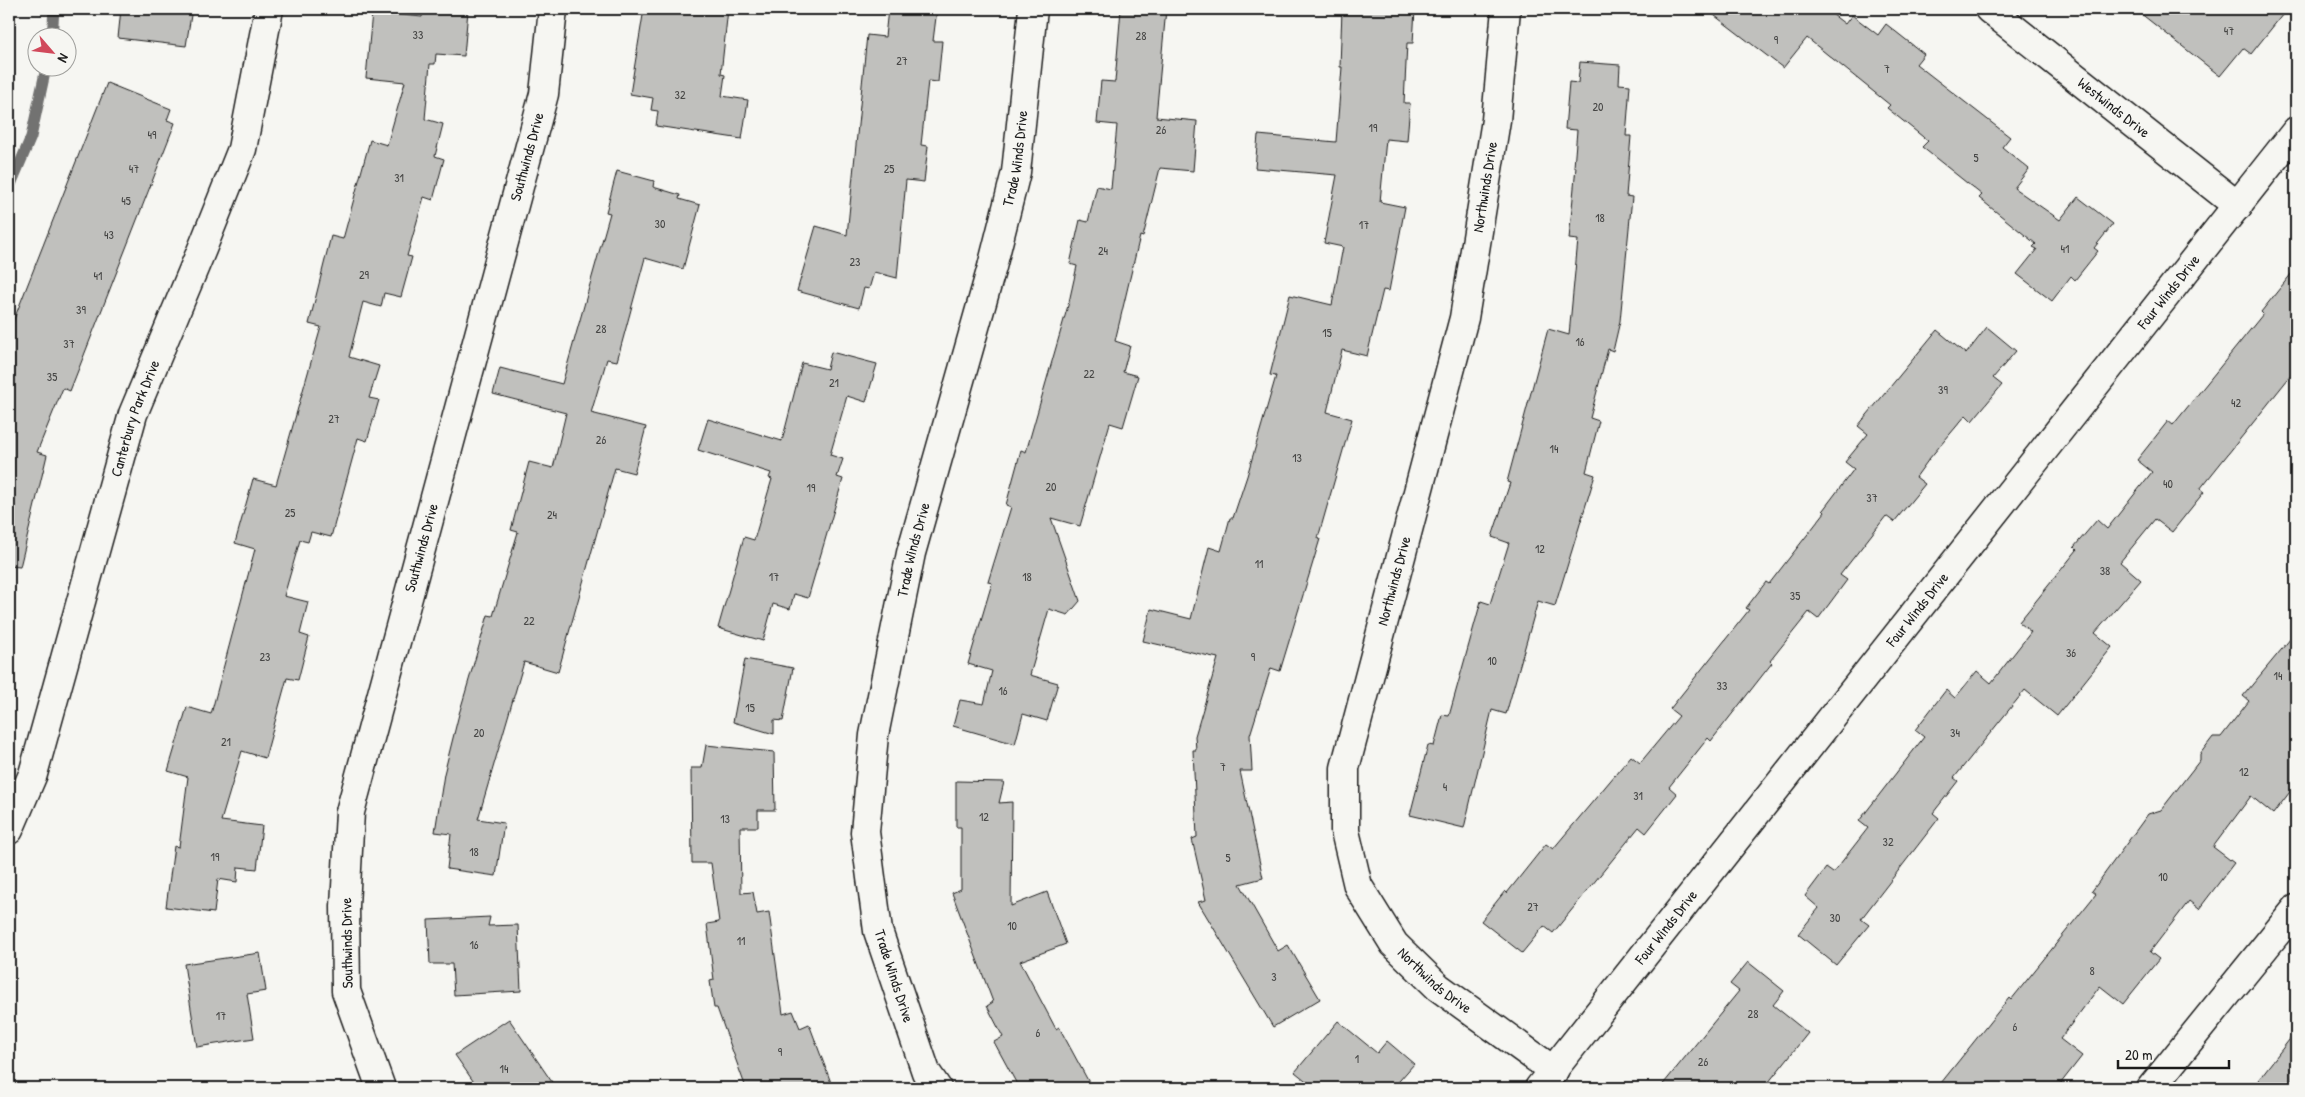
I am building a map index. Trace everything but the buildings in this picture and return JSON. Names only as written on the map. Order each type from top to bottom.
[{"type":"street","name":"Canterbury Park Drive","points":[[9,830],[33,774],[133,414],[242,149],[269,9]]},
{"type":"street","name":"Southwinds Drive","points":[[381,1088],[346,991],[345,906],[350,812],[544,94],[553,9]]},
{"type":"street","name":"Trade Winds Drive","points":[[937,1088],[926,1072],[878,930],[865,832],[874,735],[911,553],[992,267],[1016,172],[1033,9]]},
{"type":"street","name":"Northwinds Drive","points":[[1506,9],[1496,120],[1464,318],[1345,768],[1345,831],[1358,886],[1394,944],[1438,987],[1547,1079]]},
{"type":"street","name":"Westwinds Drive","points":[[1989,9],[2238,206]]},
{"type":"street","name":"Four Winds Drive","points":[[1547,1079],[2296,132]]},
{"type":"street","points":[[2151,1088],[2296,909]]},
{"type":"waterway","points":[[53,28],[54,9]]},
{"type":"waterway","points":[[9,189],[31,137],[44,78]]}]
